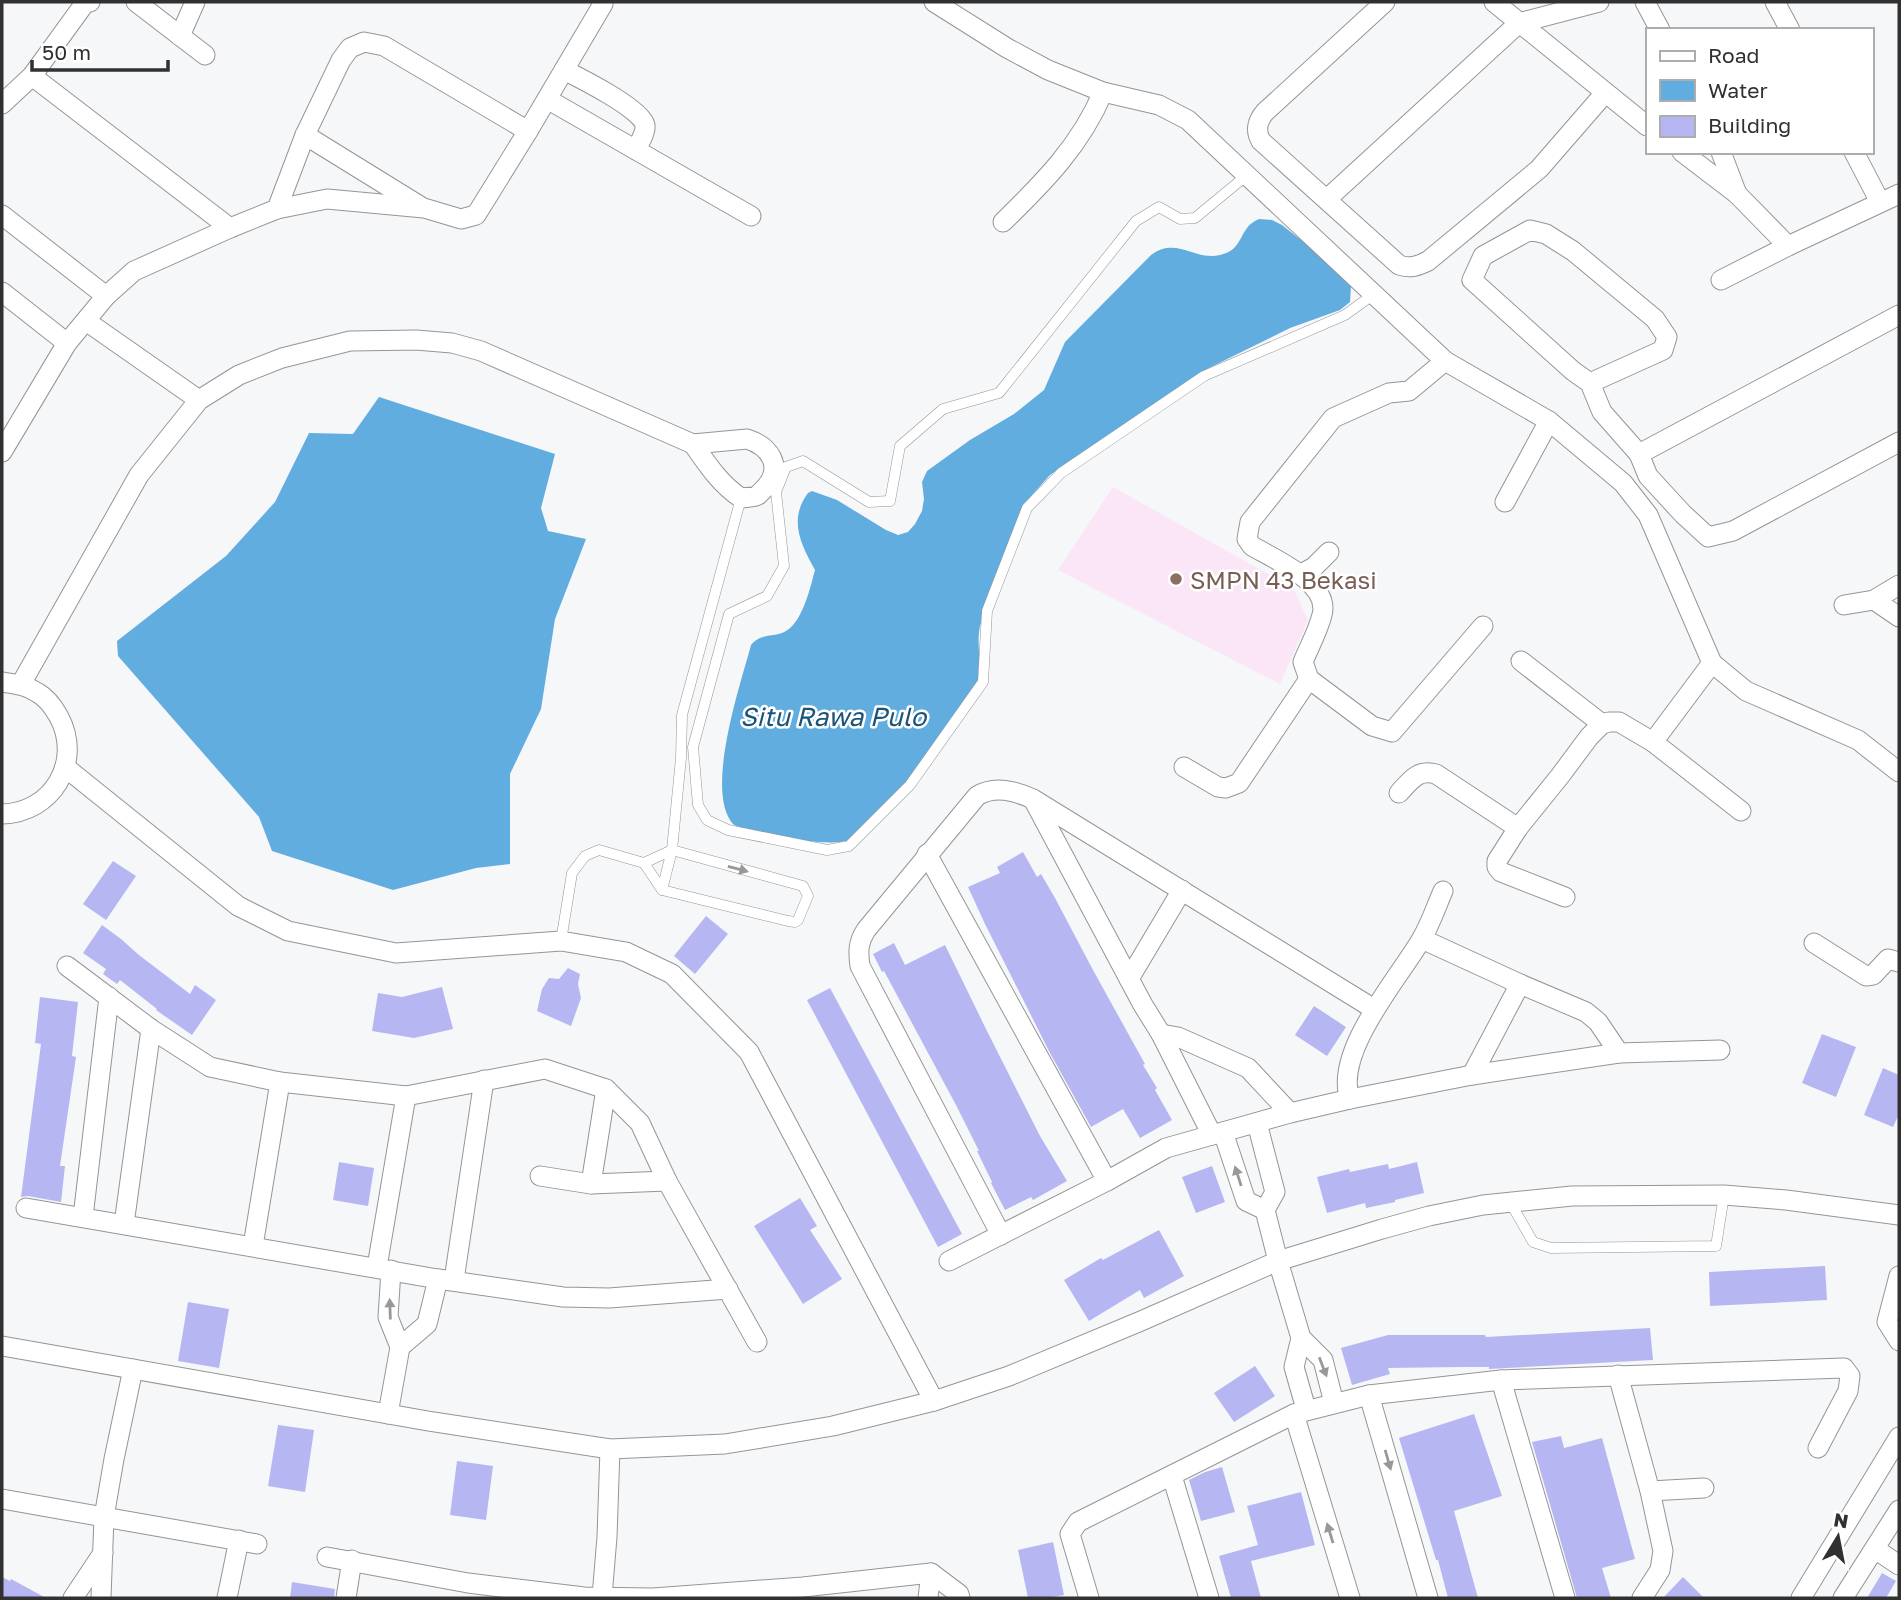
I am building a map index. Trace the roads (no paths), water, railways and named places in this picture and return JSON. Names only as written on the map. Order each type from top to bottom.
[{"type":"street","points":[[2,104],[32,76],[85,4],[90,2]]},
{"type":"street","points":[[136,2],[205,55]]},
{"type":"street","points":[[180,36],[195,2]]},
{"type":"street","points":[[934,2],[1028,60],[1103,92],[1160,105],[1188,120],[1445,361],[1549,421],[1623,483],[1648,515],[1712,663],[1746,691],[1858,740],[1899,772]]},
{"type":"street","points":[[1385,2],[1265,112],[1257,128],[1261,141],[1396,263],[1404,267],[1417,267],[1428,261],[1539,169],[1605,93]]},
{"type":"street","points":[[1494,2],[1646,125]]},
{"type":"street","points":[[1327,199],[1519,23],[1599,2]]},
{"type":"street","points":[[1645,2],[1659,28]]},
{"type":"street","points":[[1774,2],[1789,28]]},
{"type":"street","points":[[2,452],[67,343],[106,296],[134,271],[277,209],[327,199],[424,208],[461,219],[475,215],[603,4]]},
{"type":"street","points":[[277,209],[305,135],[341,60],[350,48],[364,41],[384,46],[528,131]]},
{"type":"street","points":[[564,69],[630,107],[640,116],[645,129],[636,150]]},
{"type":"street","points":[[32,76],[230,228]]},
{"type":"street","points":[[1003,222],[1037,189],[1072,148],[1094,115],[1103,92]]},
{"type":"street","points":[[547,99],[751,216]]},
{"type":"street","points":[[305,135],[424,208]]},
{"type":"street","points":[[1685,154],[1737,194],[1788,246]]},
{"type":"street","points":[[1722,154],[1737,194]]},
{"type":"street","points":[[1855,154],[1880,202]]},
{"type":"street","points":[[1721,280],[1899,194]]},
{"type":"street","points":[[2,215],[106,296]]},
{"type":"street","points":[[1590,383],[1663,350],[1667,337],[1655,319],[1573,251],[1546,234],[1530,230],[1483,256],[1472,279],[1552,353],[1590,383],[1602,412],[1640,454],[1648,476],[1708,537],[1733,531],[1899,442]]},
{"type":"street","points":[[2,292],[67,343]]},
{"type":"street","points":[[1640,454],[1899,315]]},
{"type":"street","points":[[86,321],[199,400]]},
{"type":"street","points":[[2,814],[30,809],[45,798],[57,784],[65,767],[68,747],[65,727],[55,708],[40,694],[12,683],[139,475],[199,400],[239,375],[282,358],[350,341],[416,340],[452,343],[481,351],[693,444],[728,489],[741,498],[759,495],[769,483],[775,469],[770,454],[760,443],[747,439],[693,444]]},
{"type":"street","points":[[1445,361],[1409,391],[1389,393],[1334,418],[1250,522],[1247,539],[1252,546],[1301,574],[1319,592],[1323,612],[1303,662],[1309,679],[1372,726],[1392,732],[1483,626]]},
{"type":"street","points":[[1505,502],[1549,421]]},
{"type":"street","points":[[1301,574],[1314,567],[1329,552]]},
{"type":"street","points":[[1844,605],[1874,600],[1899,585]]},
{"type":"street","points":[[1874,600],[1899,617]]},
{"type":"street","points":[[1521,661],[1602,724]]},
{"type":"street","points":[[1653,742],[1712,663]]},
{"type":"street","points":[[1184,767],[1218,786],[1226,788],[1239,783],[1309,679]]},
{"type":"street","points":[[1565,897],[1500,872],[1497,861],[1518,828],[1602,724],[1619,722],[1653,742],[1741,811]]},
{"type":"street","points":[[65,767],[238,906],[288,931],[396,953],[561,941],[626,952],[672,974],[748,1052],[934,1401]]},
{"type":"street","points":[[1399,793],[1415,775],[1428,772],[1436,774],[1518,828]]},
{"type":"street","points":[[1001,1235],[860,966],[858,947],[862,935],[977,796],[994,789],[1017,792],[1033,799],[1374,1009]]},
{"type":"street","points":[[1033,799],[1129,979],[1218,1134],[1246,1201],[1265,1210]]},
{"type":"street","points":[[927,854],[1107,1181]]},
{"type":"street","points":[[1129,979],[1182,890]]},
{"type":"street","points":[[1350,1099],[1346,1080],[1348,1063],[1374,1009],[1422,939],[1443,891]]},
{"type":"street","points":[[1422,939],[1593,1016],[1619,1054]]},
{"type":"street","points":[[1814,943],[1866,976],[1873,975],[1886,960],[1899,962]]},
{"type":"street","points":[[67,966],[151,1028],[210,1067],[280,1082],[406,1096],[545,1069],[606,1089],[640,1123],[667,1181],[757,1342]]},
{"type":"street","points":[[1472,1075],[1520,984]]},
{"type":"street","points":[[83,1217],[109,997]]},
{"type":"street","points":[[124,1224],[151,1028]]},
{"type":"street","points":[[1161,1034],[1178,1037],[1248,1068],[1290,1114]]},
{"type":"street","points":[[949,1261],[1166,1148],[1257,1123],[1350,1099],[1472,1075],[1619,1054],[1720,1050]]},
{"type":"street","points":[[400,1347],[427,1324],[446,1279],[484,1080]]},
{"type":"street","points":[[253,1246],[280,1082]]},
{"type":"street","points":[[591,1184],[606,1089]]},
{"type":"street","points":[[388,1414],[400,1347],[388,1317],[384,1268],[406,1096]]},
{"type":"street","points":[[1257,1123],[1275,1192],[1265,1210],[1278,1261],[1301,1338],[1323,1360],[1334,1403]]},
{"type":"street","points":[[540,1176],[591,1184],[667,1181]]},
{"type":"street","points":[[2,1346],[388,1414],[610,1449],[724,1444],[833,1426],[934,1401],[1034,1366],[1278,1261],[1429,1216],[1483,1205],[1572,1196],[1724,1195],[1899,1214]]},
{"type":"street","points":[[26,1208],[562,1297],[585,1299],[728,1289]]},
{"type":"street","points":[[1899,1276],[1887,1322],[1899,1341]]},
{"type":"street","points":[[1301,1338],[1294,1367],[1300,1411],[1350,1598]]},
{"type":"street","points":[[1089,1598],[1070,1534],[1078,1521],[1300,1411],[1369,1395],[1501,1380],[1844,1368],[1850,1376],[1849,1391],[1818,1448]]},
{"type":"street","points":[[101,1598],[104,1517],[133,1369]]},
{"type":"street","points":[[1618,1375],[1650,1491],[1663,1551],[1660,1570],[1642,1598]]},
{"type":"street","points":[[1501,1380],[1565,1598]]},
{"type":"street","points":[[1369,1395],[1428,1598]]},
{"type":"street","points":[[1801,1598],[1899,1437]]},
{"type":"street","points":[[590,1597],[607,1537],[610,1449]]},
{"type":"street","points":[[1172,1476],[1209,1598]]},
{"type":"street","points":[[1650,1491],[1704,1488]]},
{"type":"street","points":[[2,1499],[248,1542],[227,1598]]},
{"type":"street","points":[[1843,1598],[1899,1510]]},
{"type":"street","points":[[1875,1549],[1899,1565]]},
{"type":"street","points":[[73,1598],[103,1552]]},
{"type":"street","points":[[327,1557],[352,1560],[467,1591],[653,1598],[802,1593],[932,1573],[959,1594],[960,1598]]},
{"type":"street","points":[[346,1598],[352,1560]]},
{"type":"street","points":[[928,1598],[932,1573]]},
{"type":"lane","points":[[1247,175],[1195,218],[1180,219],[1159,207],[1136,221],[999,393],[943,409],[900,446],[890,500],[869,502],[803,461],[786,467],[776,492],[784,566],[767,596],[729,614],[693,747],[698,805],[707,820],[728,830],[827,850],[849,846],[910,785],[983,682],[987,611],[1027,508],[1037,497],[1061,473],[1204,376],[1345,315],[1374,294]]},
{"type":"lane","points":[[662,890],[673,850],[682,715],[741,498]]},
{"type":"lane","points":[[561,941],[572,873],[585,856],[599,849],[644,863],[662,890],[795,922],[808,896],[803,886],[673,850],[644,863]]},
{"type":"lane","points":[[1510,1202],[1533,1242],[1551,1248],[1716,1246],[1724,1195]]},
{"type":"water","name":"Situ Rawa Pulo","points":[[1259,219],[1272,220],[1282,225],[1340,271],[1351,286],[1350,302],[1340,310],[1290,328],[1209,368],[1050,475],[1026,505],[980,626],[979,681],[906,783],[850,840],[826,842],[792,839],[734,825],[725,810],[722,789],[723,764],[733,710],[751,645],[762,637],[789,629],[800,615],[808,596],[815,570],[801,541],[798,522],[802,503],[808,493],[812,491],[837,500],[898,535],[908,532],[922,511],[922,482],[927,471],[970,440],[1014,414],[1044,390],[1065,342],[1151,255],[1160,250],[1177,248],[1201,255],[1220,255],[1234,248],[1248,227]]},
{"type":"water","points":[[379,397],[555,454],[541,508],[548,531],[586,539],[555,619],[541,709],[510,774],[510,864],[476,868],[393,890],[272,851],[259,817],[118,656],[117,641],[226,556],[275,502],[309,433],[353,434]]},
{"type":"place","name":"SMPN 43 Bekasi","points":[[1176,579]]}]
